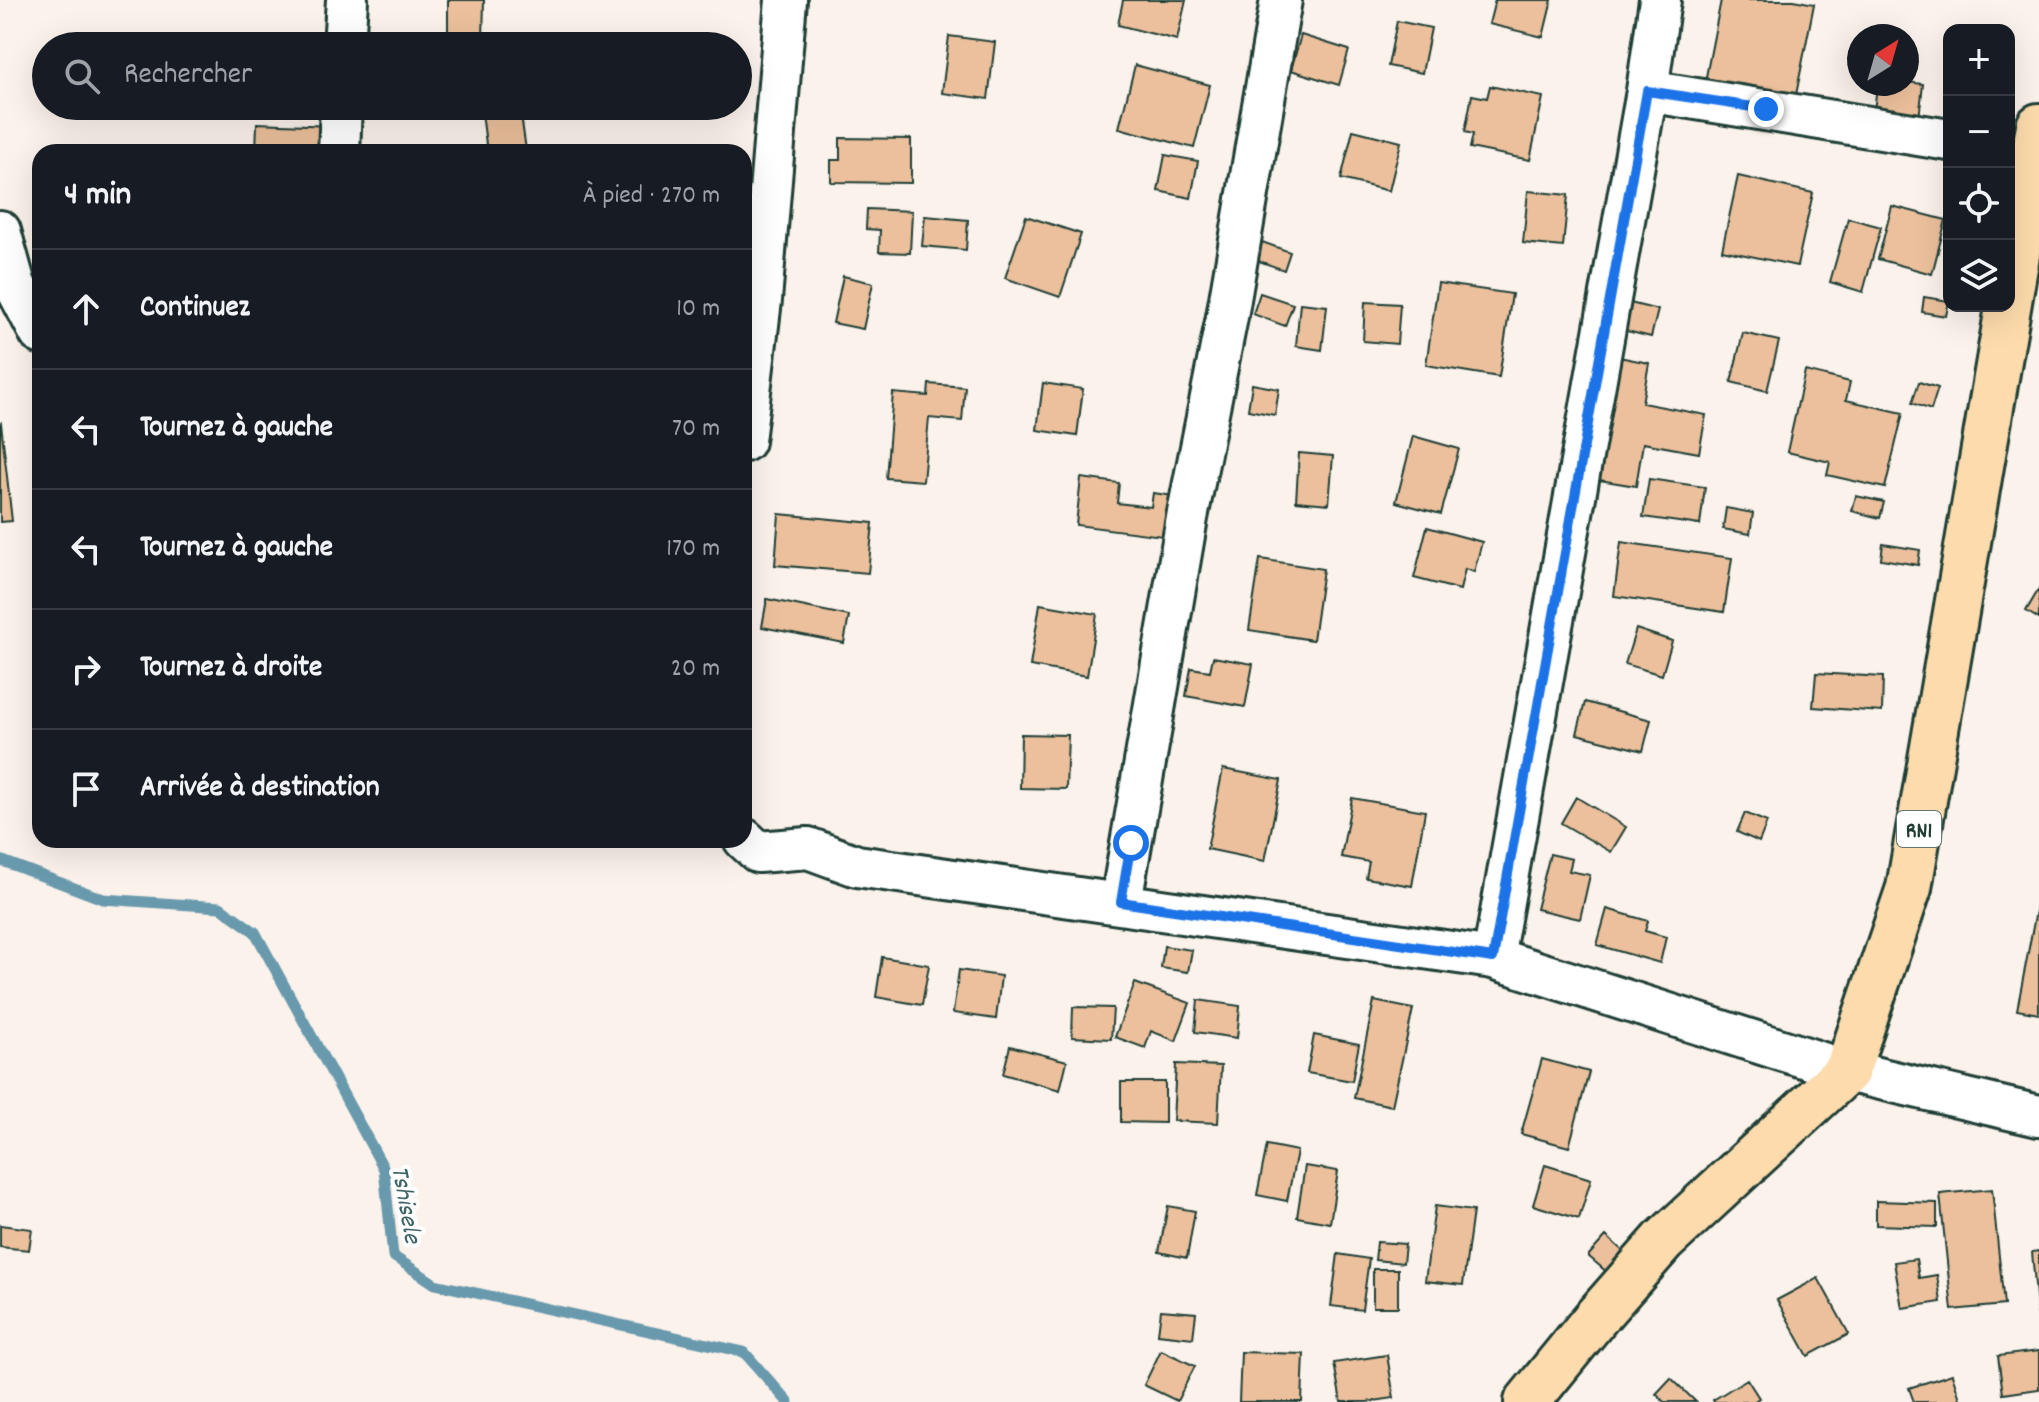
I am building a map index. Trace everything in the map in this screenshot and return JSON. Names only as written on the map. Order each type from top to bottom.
[{"type":"highway","name":"RN1","points":[[1527,1402],[1663,1241],[1847,1071],[1909,888],[2031,147]]},
{"type":"street","points":[[345,32],[347,0]]},
{"type":"street","points":[[752,375],[786,0]]},
{"type":"street","points":[[1121,902],[1281,0]]},
{"type":"street","points":[[1493,958],[1647,91],[1660,0]]},
{"type":"street","points":[[1647,91],[1943,139]]},
{"type":"street","points":[[339,144],[340,120]]},
{"type":"street","points":[[0,231],[15,285],[32,318]]},
{"type":"street","points":[[752,846],[758,852],[808,848],[857,866],[1493,958],[1847,1071],[2039,1116]]},
{"type":"building","points":[[448,0],[484,0],[483,32],[448,32]]},
{"type":"building","points":[[1123,0],[1186,0],[1177,40],[1118,25]]},
{"type":"building","points":[[1495,0],[1552,0],[1543,37],[1489,24]]},
{"type":"building","points":[[1721,0],[1794,0],[1814,4],[1794,105],[1704,87]]},
{"type":"building","points":[[1397,21],[1431,28],[1422,73],[1388,66]]},
{"type":"building","points":[[1301,35],[1349,50],[1339,85],[1291,70]]},
{"type":"building","points":[[949,36],[995,42],[988,99],[942,93]]},
{"type":"building","points":[[1135,65],[1210,85],[1194,148],[1119,128]]},
{"type":"building","points":[[1919,84],[1923,84],[1918,127],[1873,122],[1876,96],[1919,96]]},
{"type":"building","points":[[1490,86],[1543,97],[1530,160],[1470,148],[1473,134],[1465,132],[1472,95],[1487,98]]},
{"type":"building","points":[[483,120],[522,120],[525,144],[486,144]]},
{"type":"building","points":[[257,123],[331,126],[330,144],[256,144]]},
{"type":"building","points":[[1353,130],[1401,142],[1389,191],[1341,179]]},
{"type":"building","points":[[840,138],[911,139],[911,183],[831,182],[831,160],[840,160]]},
{"type":"building","points":[[1165,155],[1198,161],[1191,198],[1158,191]]},
{"type":"building","points":[[1738,176],[1813,193],[1797,266],[1722,250]]},
{"type":"building","points":[[1528,191],[1568,195],[1563,247],[1523,243]]},
{"type":"building","points":[[1892,206],[1943,219],[1943,232],[1932,274],[1878,259]]},
{"type":"building","points":[[867,209],[912,211],[910,253],[879,252],[880,230],[866,229]]},
{"type":"building","points":[[925,216],[968,220],[966,250],[922,246]]},
{"type":"building","points":[[1026,216],[1081,234],[1060,297],[1005,278]]},
{"type":"building","points":[[1848,218],[1881,227],[1863,292],[1830,282]]},
{"type":"building","points":[[1262,242],[1290,252],[1284,270],[1256,260]]},
{"type":"building","points":[[843,276],[873,283],[863,329],[833,323]]},
{"type":"building","points":[[1438,283],[1512,294],[1499,377],[1426,365]]},
{"type":"building","points":[[1260,293],[1293,304],[1285,326],[1253,314]]},
{"type":"building","points":[[1924,297],[1943,300],[1943,312],[1947,312],[1946,316],[1922,312]]},
{"type":"building","points":[[1622,301],[1658,310],[1651,337],[1615,328]]},
{"type":"building","points":[[1365,302],[1400,304],[1397,344],[1363,341]]},
{"type":"building","points":[[1300,303],[1327,306],[1322,350],[1296,346]]},
{"type":"building","points":[[1743,333],[1779,341],[1767,391],[1731,382]]},
{"type":"building","points":[[1614,356],[1649,363],[1642,403],[1706,415],[1699,453],[1643,443],[1636,486],[1593,479]]},
{"type":"building","points":[[1805,371],[1850,382],[1846,400],[1903,413],[1885,488],[1827,475],[1830,462],[1787,452]]},
{"type":"building","points":[[1919,382],[1938,388],[1931,410],[1912,403]]},
{"type":"building","points":[[1043,383],[1083,389],[1077,436],[1037,430]]},
{"type":"building","points":[[929,384],[965,387],[962,421],[929,418],[923,481],[886,478],[893,393],[928,396]]},
{"type":"building","points":[[1252,384],[1279,389],[1275,415],[1248,410]]},
{"type":"building","points":[[0,424],[12,521],[0,522]]},
{"type":"building","points":[[1413,436],[1459,449],[1441,514],[1396,502]]},
{"type":"building","points":[[1299,453],[1333,456],[1329,504],[1296,501]]},
{"type":"building","points":[[1081,478],[1119,483],[1117,503],[1151,507],[1153,493],[1174,496],[1170,537],[1076,525]]},
{"type":"building","points":[[1649,479],[1705,487],[1700,525],[1643,517]]},
{"type":"building","points":[[1856,496],[1884,502],[1880,518],[1852,511]]},
{"type":"building","points":[[1726,508],[1753,513],[1750,534],[1723,529]]},
{"type":"building","points":[[779,514],[873,523],[868,573],[775,565]]},
{"type":"building","points":[[1427,527],[1482,542],[1474,572],[1465,569],[1460,590],[1414,578]]},
{"type":"building","points":[[1621,542],[1732,558],[1724,612],[1614,596]]},
{"type":"building","points":[[1883,544],[1920,550],[1918,565],[1881,559]]},
{"type":"building","points":[[1260,559],[1323,569],[1313,640],[1249,630]]},
{"type":"building","points":[[2039,589],[2039,619],[2026,611]]},
{"type":"building","points":[[767,599],[849,616],[844,643],[762,627]]},
{"type":"building","points":[[1040,604],[1097,614],[1087,676],[1030,666]]},
{"type":"building","points":[[1636,629],[1672,641],[1662,675],[1625,664]]},
{"type":"building","points":[[1213,657],[1253,664],[1245,707],[1186,696],[1191,668],[1210,671]]},
{"type":"building","points":[[1816,673],[1883,677],[1882,712],[1813,707]]},
{"type":"building","points":[[1585,702],[1651,720],[1643,751],[1577,734]]},
{"type":"building","points":[[1021,734],[1068,735],[1066,789],[1020,788]]},
{"type":"building","points":[[1223,769],[1281,780],[1265,861],[1207,849]]},
{"type":"building","points":[[1576,797],[1626,827],[1611,852],[1561,823]]},
{"type":"building","points":[[1352,798],[1425,811],[1412,886],[1366,878],[1369,862],[1341,857]]},
{"type":"building","points":[[1745,813],[1767,822],[1759,842],[1737,832]]},
{"type":"building","points":[[1550,854],[1572,859],[1569,871],[1590,875],[1580,919],[1536,909]]},
{"type":"building","points":[[1607,909],[1648,921],[1645,931],[1666,937],[1660,963],[1597,945]]},
{"type":"building","points":[[2036,911],[2039,912],[2039,1014],[2017,1010]]},
{"type":"building","points":[[1164,946],[1192,950],[1188,972],[1161,968]]},
{"type":"building","points":[[882,957],[929,965],[922,1005],[876,997]]},
{"type":"building","points":[[959,970],[1001,976],[996,1019],[953,1013]]},
{"type":"building","points":[[1135,983],[1190,1003],[1176,1041],[1151,1031],[1145,1048],[1115,1037]]},
{"type":"building","points":[[1198,1000],[1240,1006],[1237,1038],[1195,1032]]},
{"type":"building","points":[[1374,1001],[1413,1009],[1392,1106],[1354,1098]]},
{"type":"building","points":[[1073,1007],[1113,1008],[1111,1039],[1072,1037]]},
{"type":"building","points":[[1314,1035],[1359,1044],[1352,1081],[1307,1073]]},
{"type":"building","points":[[1010,1046],[1067,1061],[1060,1090],[1003,1074]]},
{"type":"building","points":[[1542,1059],[1589,1072],[1569,1147],[1521,1134]]},
{"type":"building","points":[[1176,1064],[1221,1066],[1218,1123],[1173,1121]]},
{"type":"building","points":[[1121,1082],[1165,1082],[1165,1123],[1121,1122]]},
{"type":"building","points":[[1267,1145],[1297,1151],[1287,1201],[1257,1195]]},
{"type":"building","points":[[1545,1165],[1591,1179],[1579,1219],[1533,1205]]},
{"type":"building","points":[[1305,1166],[1338,1171],[1330,1223],[1297,1217]]},
{"type":"building","points":[[1992,1189],[2004,1305],[1952,1310],[1940,1194]]},
{"type":"building","points":[[1876,1201],[1937,1203],[1937,1227],[1876,1225]]},
{"type":"building","points":[[1168,1206],[1195,1211],[1187,1258],[1159,1252]]},
{"type":"building","points":[[1435,1206],[1473,1211],[1463,1285],[1425,1281]]},
{"type":"building","points":[[0,1225],[32,1229],[29,1250],[0,1247]]},
{"type":"building","points":[[1606,1236],[1625,1253],[1608,1273],[1588,1256]]},
{"type":"building","points":[[1377,1242],[1405,1244],[1403,1263],[1375,1260]]},
{"type":"building","points":[[2039,1251],[2039,1317],[2038,1317],[2032,1252]]},
{"type":"building","points":[[1338,1254],[1369,1259],[1362,1310],[1331,1306]]},
{"type":"building","points":[[1916,1259],[1919,1278],[1937,1275],[1941,1302],[1902,1308],[1894,1262]]},
{"type":"building","points":[[1373,1269],[1398,1269],[1398,1307],[1373,1307]]},
{"type":"building","points":[[1818,1278],[1849,1334],[1808,1356],[1777,1300]]},
{"type":"building","points":[[1161,1310],[1196,1313],[1193,1338],[1158,1334]]},
{"type":"building","points":[[1161,1350],[1195,1366],[1177,1401],[1144,1385]]},
{"type":"building","points":[[2039,1351],[2039,1389],[2003,1394],[1998,1356]]},
{"type":"building","points":[[1241,1352],[1304,1354],[1302,1402],[1239,1402]]},
{"type":"building","points":[[1387,1355],[1394,1398],[1341,1402],[1334,1363]]},
{"type":"building","points":[[1952,1374],[1961,1402],[1914,1402],[1909,1388]]},
{"type":"building","points":[[1671,1378],[1696,1402],[1664,1402],[1656,1394]]},
{"type":"building","points":[[1747,1379],[1759,1398],[1753,1402],[1714,1402],[1713,1400]]},
{"type":"waterway","name":"Tshisele","points":[[0,860],[103,899],[220,907],[255,932],[384,1169],[393,1256],[435,1284],[744,1352],[788,1402]]},
{"type":"route","points":[[1131,843],[1121,902],[1493,958],[1647,91],[1766,109]]}]
